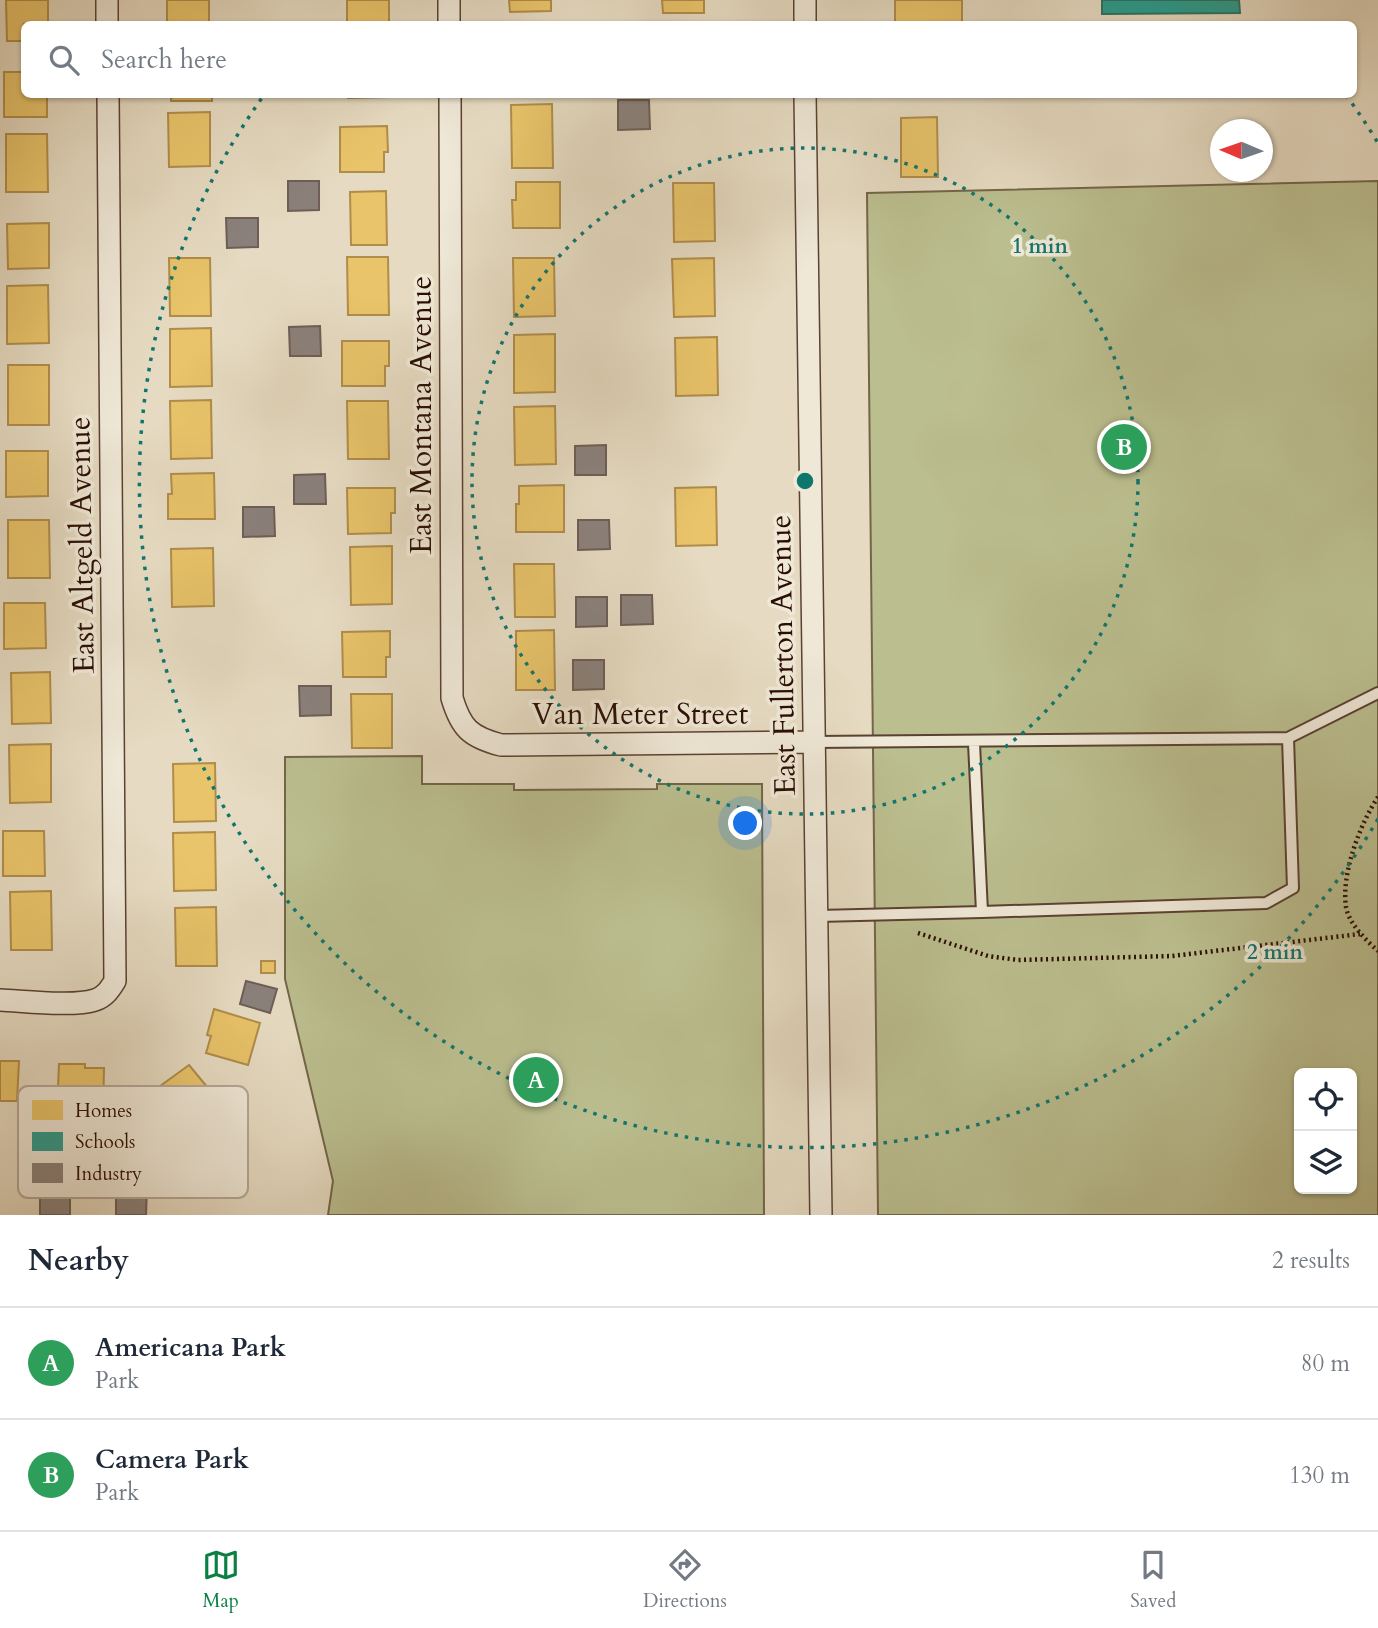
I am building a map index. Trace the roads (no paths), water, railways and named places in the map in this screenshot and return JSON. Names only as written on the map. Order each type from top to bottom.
[{"type":"street","points":[[107,0],[107,21]]},
{"type":"street","points":[[449,0],[449,21]]},
{"type":"street","points":[[805,0],[805,21]]},
{"type":"street","name":"East Altgeld Avenue","points":[[0,1000],[97,1000],[115,981],[108,98]]},
{"type":"street","name":"East Montana Avenue","points":[[450,98],[452,698],[458,717],[468,732]]},
{"type":"street","name":"East Fullerton Avenue","points":[[805,98],[821,1215]]},
{"type":"street","name":"Van Meter Street","points":[[468,732],[483,741],[501,745],[814,743]]},
{"type":"lane","points":[[814,743],[1288,738],[1378,693]]},
{"type":"lane","points":[[818,916],[1266,903],[1293,888],[1288,738]]},
{"type":"lane","points":[[974,743],[982,912]]},
{"type":"place","name":"Camera Park","points":[[1124,447]]},
{"type":"place","name":"Americana Park","points":[[536,1080]]}]
